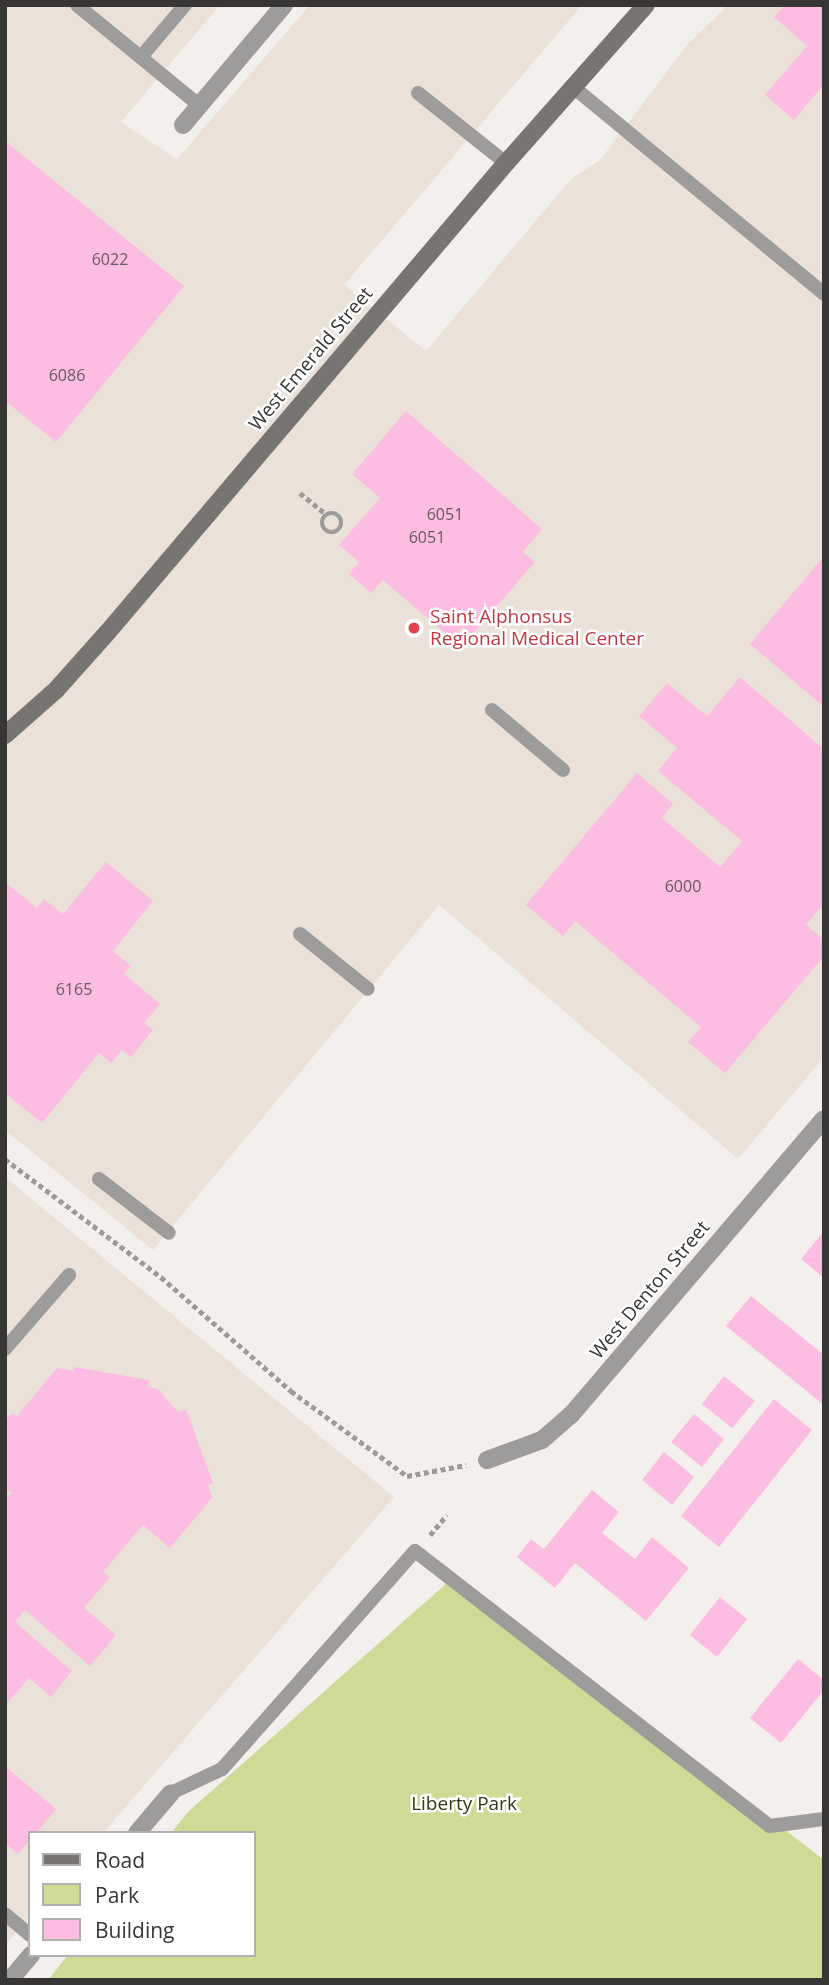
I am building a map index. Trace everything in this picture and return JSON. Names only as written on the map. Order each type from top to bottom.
[{"type":"main road","name":"West Emerald Street","points":[[5,735],[56,690],[98,643],[572,86],[646,5]]},
{"type":"street","points":[[183,125],[284,5]]},
{"type":"street","name":"West Denton Street","points":[[487,1460],[542,1440],[571,1415],[824,1119]]},
{"type":"street","points":[[138,1831],[171,1793]]},
{"type":"street","points":[[10,1980],[29,1957]]},
{"type":"lane","points":[[77,5],[200,106]]},
{"type":"lane","points":[[141,57],[185,5]]},
{"type":"lane","points":[[572,86],[824,294]]},
{"type":"lane","points":[[418,93],[506,163]]},
{"type":"lane","points":[[492,710],[563,770]]},
{"type":"lane","points":[[300,934],[368,989]]},
{"type":"lane","points":[[99,1180],[169,1233]]},
{"type":"lane","points":[[5,1349],[69,1275]]},
{"type":"lane","points":[[171,1793],[222,1769],[415,1551],[770,1826],[824,1819]]},
{"type":"lane","points":[[5,1914],[28,1933]]},
{"type":"path","points":[[300,493],[326,514],[340,516],[338,532],[323,529],[326,514]]},
{"type":"path","points":[[5,1159],[161,1278],[291,1391],[407,1476],[487,1460]]},
{"type":"shaded area","name":"Saint Alphonsus Regional Medical Center","points":[[5,5],[220,5],[121,122],[177,159],[310,5],[582,5],[344,285],[426,351],[571,179],[600,160],[686,46],[728,5],[824,5],[824,1057],[738,1159],[439,905],[153,1250],[5,1130]]},
{"type":"shaded area","points":[[5,1177],[394,1497],[105,1831],[28,1831],[28,1919],[5,1945]]},
{"type":"green space","name":"Liberty Park","points":[[456,1575],[824,1860],[824,1980],[48,1980],[66,1957],[256,1957],[256,1831],[173,1831],[189,1811]]},
{"type":"building","points":[[785,5],[824,5],[824,84],[794,120],[765,95],[807,46],[774,17]]},
{"type":"building","points":[[5,141],[184,286],[56,442],[5,401]]},
{"type":"building","points":[[406,411],[542,529],[523,552],[535,562],[472,635],[463,627],[452,639],[383,580],[371,593],[349,574],[359,562],[339,545],[380,498],[352,474]]},
{"type":"building","points":[[824,556],[824,707],[750,644]]},
{"type":"building","points":[[740,677],[824,749],[824,911],[820,908],[806,925],[824,940],[824,956],[725,1073],[688,1042],[701,1027],[575,921],[563,936],[526,905],[637,773],[673,804],[662,818],[720,867],[742,841],[658,771],[677,748],[639,716],[667,683],[707,716]]},
{"type":"building","points":[[106,862],[153,901],[113,951],[131,966],[124,974],[160,1004],[144,1023],[153,1030],[131,1057],[122,1050],[111,1063],[99,1053],[42,1123],[5,1093],[5,882],[37,908],[44,899],[63,914]]},
{"type":"building","points":[[824,1231],[824,1278],[801,1259]]},
{"type":"building","points":[[751,1296],[824,1355],[824,1405],[726,1326]]},
{"type":"building","points":[[74,1367],[149,1380],[148,1387],[158,1389],[178,1412],[186,1409],[213,1483],[208,1485],[212,1498],[170,1548],[143,1525],[103,1572],[110,1577],[84,1608],[116,1635],[90,1666],[25,1610],[15,1622],[72,1671],[51,1697],[29,1678],[5,1706],[5,1500],[11,1493],[5,1488],[5,1421],[12,1413],[17,1416],[57,1368],[73,1371]]},
{"type":"building","points":[[724,1376],[755,1401],[732,1428],[702,1404]]},
{"type":"building","points":[[774,1399],[812,1430],[719,1547],[681,1516]]},
{"type":"building","points":[[694,1414],[724,1439],[702,1467],[671,1442]]},
{"type":"building","points":[[664,1452],[694,1477],[672,1505],[642,1480]]},
{"type":"building","points":[[592,1490],[619,1512],[602,1533],[635,1559],[652,1537],[689,1568],[646,1621],[575,1563],[555,1588],[517,1557],[531,1539],[544,1549]]},
{"type":"building","points":[[720,1597],[747,1619],[717,1657],[690,1635]]},
{"type":"building","points":[[798,1659],[824,1680],[824,1690],[781,1743],[750,1718]]},
{"type":"building","points":[[5,1766],[56,1809],[38,1831],[28,1831],[28,1842],[18,1854],[5,1843]]},
{"type":"place","name":"Saint Alphonsus Regional Medical Center","points":[[414,628]]}]
